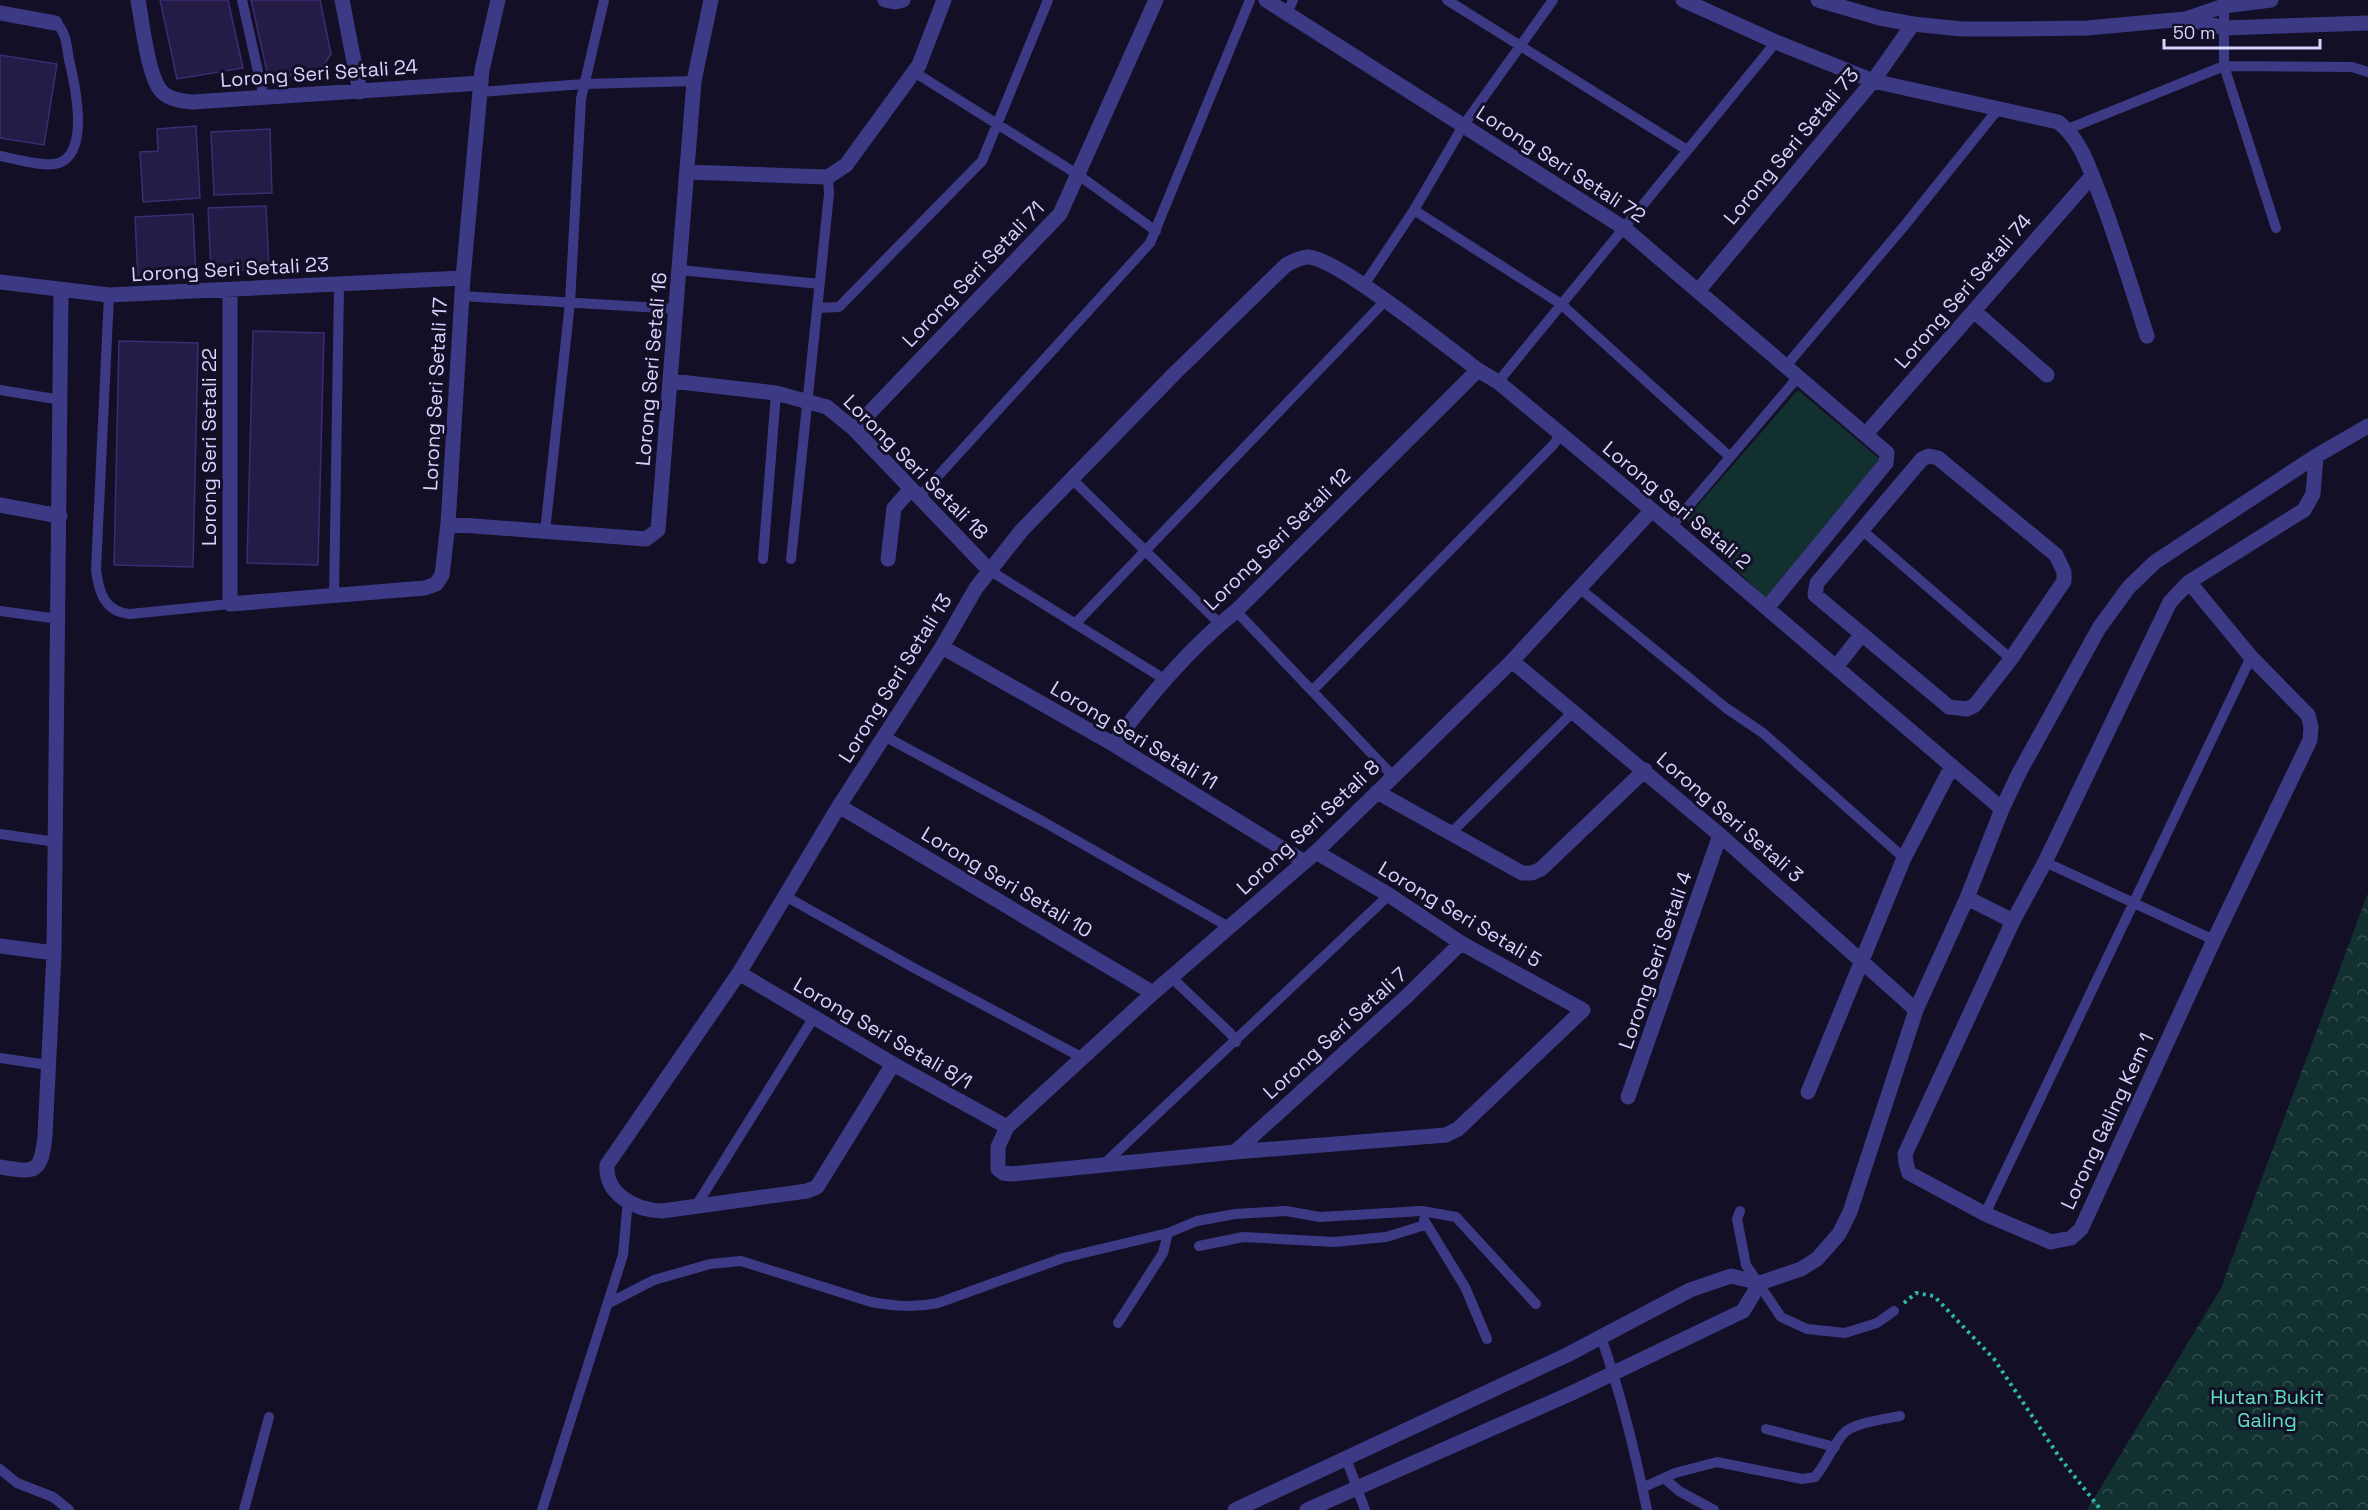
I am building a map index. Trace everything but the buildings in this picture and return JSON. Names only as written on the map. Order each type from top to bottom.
[{"type":"street","name":"Lorong Seri Setali 24","points":[[138,0],[153,78],[162,92],[176,100],[193,102],[481,87]]},
{"type":"street","points":[[342,0],[360,92]]},
{"type":"street","name":"Lorong Seri Setali 17","points":[[230,604],[425,588],[436,584],[442,575],[448,524],[463,278],[481,87],[498,0]]},
{"type":"street","name":"Lorong Seri Setali 16","points":[[448,524],[646,539],[658,530],[694,81],[711,0]]},
{"type":"street","points":[[885,0],[895,2],[903,0]]},
{"type":"street","points":[[687,171],[828,177],[846,165],[914,72],[944,0]]},
{"type":"street","name":"Lorong Seri Setali 71","points":[[854,429],[1060,214],[1156,0]]},
{"type":"street","name":"Lorong Seri Setali 72","points":[[1266,0],[1290,7],[1463,126],[1624,228],[1887,453],[1886,463],[1767,608]]},
{"type":"street","points":[[1683,0],[1776,42],[1873,81],[2058,122],[2067,129],[2079,146],[2092,176],[2115,236],[2147,336]]},
{"type":"street","points":[[1818,0],[1880,18],[1962,29],[2087,28],[2185,19],[2224,6],[2271,0]]},
{"type":"street","points":[[0,13],[55,23]]},
{"type":"street","points":[[2185,19],[2225,28],[2368,23]]},
{"type":"street","name":"Lorong Seri Setali 73","points":[[1698,291],[1873,81],[1913,24]]},
{"type":"street","name":"Lorong Seri Setali 74","points":[[1866,435],[2092,176]]},
{"type":"street","name":"Lorong Seri Setali 2","points":[[1308,257],[1319,260],[1364,285],[1478,370],[1498,382],[1652,510],[2002,809]]},
{"type":"street","name":"Lorong Seri Setali 13","points":[[628,1200],[613,1189],[607,1172],[608,1165],[740,973],[839,807],[942,647],[976,588],[1022,530],[1174,374],[1286,265],[1308,257]]},
{"type":"street","name":"Lorong Seri Setali 23","points":[[0,282],[109,295],[463,278]]},
{"type":"street","name":"Lorong Seri Setali 22","points":[[230,290],[230,604]]},
{"type":"street","points":[[0,1167],[22,1171],[32,1170],[43,1157],[44,1146],[54,953],[61,291]]},
{"type":"street","points":[[1974,311],[2047,375]]},
{"type":"street","name":"Lorong Seri Setali 12","points":[[1113,744],[1164,679],[1236,611],[1478,370]]},
{"type":"street","name":"Lorong Seri Setali 18","points":[[671,381],[776,393],[827,407],[854,429],[989,570]]},
{"type":"street","points":[[1235,1510],[1601,1337],[1690,1290],[1731,1276],[1760,1283],[1809,1264],[1816,1259],[1839,1234],[1850,1212],[1916,1010],[1967,898],[2002,809],[2034,742],[2099,628],[2140,574],[2155,562],[2316,456],[2368,426]]},
{"type":"street","points":[[1929,456],[1938,458],[2056,555],[2064,572],[2064,581],[2011,659],[1975,705],[1967,709],[1948,707],[1862,634],[1815,595],[1814,589],[1922,459],[1929,456]]},
{"type":"street","name":"Lorong Galing Kem 1","points":[[2189,582],[2251,657],[2308,715],[2312,727],[2310,740],[2214,940],[2081,1229],[2071,1238],[2050,1242],[1985,1214],[1909,1173],[1905,1154],[2013,921],[2045,862],[2170,602],[2189,582],[2304,510],[2313,494],[2316,456]]},
{"type":"street","points":[[888,559],[894,508],[915,493]]},
{"type":"street","points":[[0,505],[60,516]]},
{"type":"street","name":"Lorong Seri Setali 8","points":[[1103,1165],[1003,1173],[998,1168],[998,1147],[1007,1127],[1153,993],[1316,852],[1512,661],[1578,587],[1652,510]]},
{"type":"street","points":[[1836,667],[1862,634]]},
{"type":"street","name":"Lorong Seri Setali 11","points":[[942,647],[1113,744],[1304,862]]},
{"type":"street","name":"Lorong Seri Setali 3","points":[[1512,661],[1645,770],[1916,1010]]},
{"type":"street","points":[[1808,1092],[1904,858],[1952,766]]},
{"type":"street","points":[[1377,792],[1522,873],[1532,873],[1541,869],[1645,770]]},
{"type":"street","name":"Lorong Seri Setali 10","points":[[839,807],[1153,993]]},
{"type":"street","name":"Lorong Seri Setali 4","points":[[1628,1097],[1720,835]]},
{"type":"street","name":"Lorong Seri Setali 5","points":[[1235,1152],[1446,1135],[1458,1129],[1583,1010],[1461,943],[1389,895],[1316,852]]},
{"type":"street","points":[[1967,898],[2013,921]]},
{"type":"street","name":"Lorong Seri Setali 7","points":[[1235,1152],[1407,996],[1461,943]]},
{"type":"street","points":[[0,946],[54,953]]},
{"type":"street","name":"Lorong Seri Setali 8/1","points":[[740,973],[893,1064],[1007,1127]]},
{"type":"street","points":[[628,1200],[639,1209],[662,1211],[807,1191],[817,1187],[893,1064]]},
{"type":"street","points":[[1103,1165],[1235,1152]]},
{"type":"street","points":[[1307,1510],[1613,1373],[1743,1311],[1760,1283]]},
{"type":"lane","points":[[242,0],[264,98]]},
{"type":"lane","points":[[545,531],[570,303],[580,116],[584,84],[604,0]]},
{"type":"lane","points":[[817,308],[839,307],[982,161],[1048,0]]},
{"type":"lane","points":[[915,493],[1150,243],[1250,0]]},
{"type":"lane","points":[[1447,0],[1687,150]]},
{"type":"lane","points":[[1364,285],[1414,210],[1463,126],[1553,0]]},
{"type":"lane","points":[[2224,6],[2224,66],[2276,228]]},
{"type":"lane","points":[[0,156],[50,165],[67,158],[73,149],[77,130],[76,87],[62,30],[55,23]]},
{"type":"lane","points":[[1498,382],[1776,42]]},
{"type":"lane","points":[[2067,129],[2224,66],[2352,67],[2368,72]]},
{"type":"lane","points":[[914,72],[1077,174],[1156,231]]},
{"type":"lane","points":[[481,87],[694,81]]},
{"type":"lane","points":[[1671,527],[1730,457],[1890,243],[1999,108]]},
{"type":"lane","points":[[791,559],[829,194],[828,177]]},
{"type":"lane","points":[[1414,210],[1561,304],[1730,457]]},
{"type":"lane","points":[[680,270],[820,284]]},
{"type":"lane","points":[[334,595],[339,285]]},
{"type":"lane","points":[[109,295],[96,570],[102,598],[118,613],[130,614],[230,604]]},
{"type":"lane","points":[[462,296],[677,309]]},
{"type":"lane","points":[[1075,624],[1385,301]]},
{"type":"lane","points":[[0,390],[61,400]]},
{"type":"lane","points":[[763,559],[776,393]]},
{"type":"lane","points":[[1312,690],[1561,434]]},
{"type":"lane","points":[[1072,479],[1220,624]]},
{"type":"lane","points":[[1862,530],[2011,659]]},
{"type":"lane","points":[[989,570],[1164,679]]},
{"type":"lane","points":[[1578,587],[1726,708],[1763,733],[1904,858]]},
{"type":"lane","points":[[0,611],[59,619]]},
{"type":"lane","points":[[1236,611],[1393,776]]},
{"type":"lane","points":[[1985,1214],[2251,657]]},
{"type":"lane","points":[[1451,833],[1573,712]]},
{"type":"lane","points":[[884,736],[1042,821],[1229,927]]},
{"type":"lane","points":[[0,834],[56,842]]},
{"type":"lane","points":[[2045,862],[2214,940]]},
{"type":"lane","points":[[1103,1165],[1389,895]]},
{"type":"lane","points":[[785,896],[1083,1058]]},
{"type":"lane","points":[[1171,977],[1236,1041]]},
{"type":"lane","points":[[696,1206],[814,1017]]},
{"type":"lane","points":[[0,1058],[48,1065]]},
{"type":"lane","points":[[542,1510],[623,1255],[628,1200]]},
{"type":"lane","points":[[609,1303],[654,1280],[710,1264],[741,1261],[871,1302],[890,1306],[922,1306],[938,1303],[1063,1258],[1168,1233],[1197,1221],[1235,1214],[1286,1211],[1320,1217],[1422,1211],[1456,1217],[1536,1304]]},
{"type":"lane","points":[[1422,1211],[1425,1225],[1465,1287],[1487,1339]]},
{"type":"lane","points":[[1740,1211],[1737,1219],[1746,1265],[1781,1317],[1807,1329],[1845,1333],[1877,1323],[1894,1311]]},
{"type":"lane","points":[[1199,1246],[1243,1237],[1334,1242],[1386,1237],[1425,1225]]},
{"type":"lane","points":[[1118,1323],[1163,1253],[1168,1233]]},
{"type":"lane","points":[[1601,1337],[1613,1373],[1647,1510]]},
{"type":"lane","points":[[1642,1488],[1664,1478],[1717,1462],[1802,1479],[1815,1477],[1843,1433],[1852,1427],[1900,1416]]},
{"type":"lane","points":[[244,1510],[269,1417]]},
{"type":"lane","points":[[1766,1429],[1835,1447]]},
{"type":"lane","points":[[1346,1458],[1359,1487],[1365,1510]]},
{"type":"lane","points":[[0,1469],[17,1483],[53,1497],[69,1510]]},
{"type":"lane","points":[[1664,1478],[1679,1491],[1714,1510]]},
{"type":"path","points":[[1894,1311],[1916,1293],[1934,1296],[1994,1359],[2060,1458],[2102,1510]]},
{"type":"green space","points":[[1798,390],[1881,460],[1772,605],[1686,519]]},
{"type":"green space","name":"Hutan Bukit Galing","points":[[2368,893],[2368,1510],[2087,1510],[2221,1288]]}]
